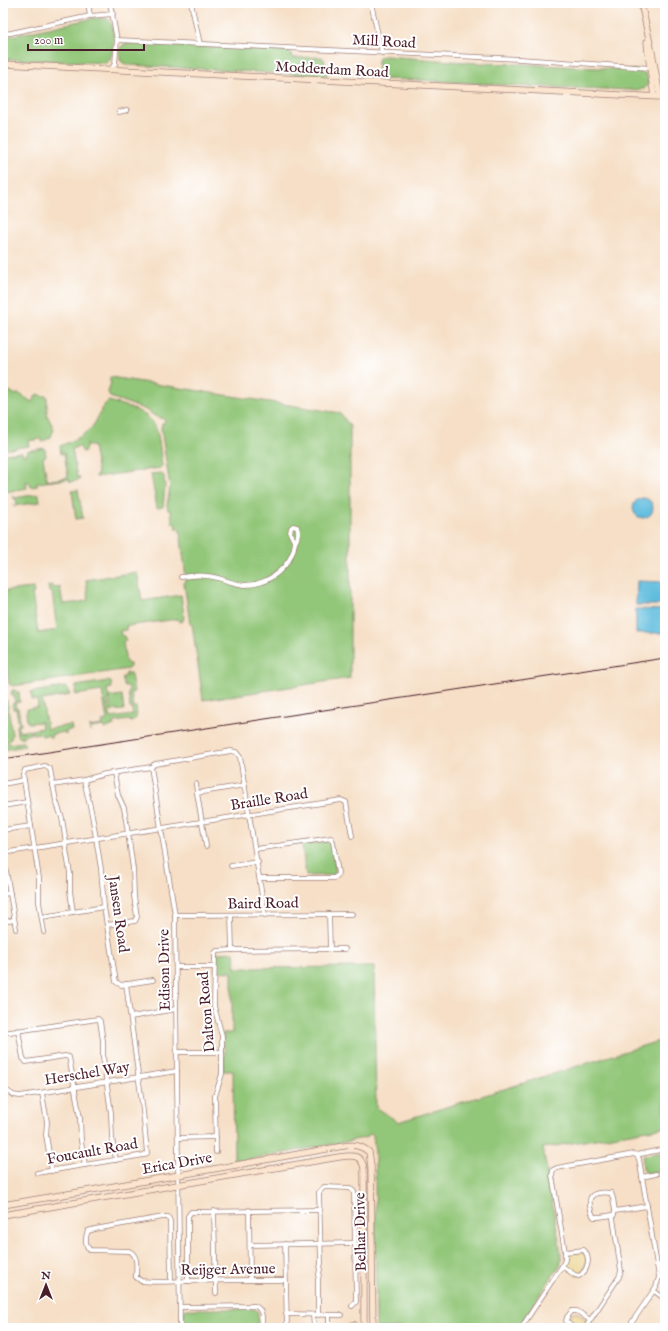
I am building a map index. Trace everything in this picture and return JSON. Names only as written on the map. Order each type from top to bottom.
[{"type":"main road","points":[[641,3],[660,97]]},
{"type":"main road","points":[[647,33],[650,68],[660,97]]},
{"type":"main road","name":"Modderdam Road","points":[[3,64],[660,97]]},
{"type":"main road","name":"Erica Drive","points":[[3,1205],[355,1145]]},
{"type":"main road","name":"Belhar Drive","points":[[355,1145],[361,1146],[369,1152],[371,1158],[373,1328]]},
{"type":"main road","name":"Erica Drive","points":[[3,1215],[351,1155]]},
{"type":"main road","name":"Belhar Drive","points":[[351,1155],[356,1156],[361,1160],[364,1169],[364,1328]]},
{"type":"street","points":[[88,3],[90,16]]},
{"type":"street","points":[[110,3],[117,40],[115,64],[111,69]]},
{"type":"street","points":[[191,3],[200,44]]},
{"type":"street","points":[[371,3],[382,53]]},
{"type":"street","points":[[3,34],[90,16],[113,14]]},
{"type":"street","name":"Mill Road","points":[[117,40],[513,59],[650,68]]},
{"type":"street","points":[[115,64],[119,70]]},
{"type":"street","points":[[119,112],[127,110]]},
{"type":"street","points":[[181,577],[206,575],[242,584],[258,583],[279,572],[290,558],[295,543]]},
{"type":"street","points":[[53,785],[84,780],[104,774],[151,767],[155,764],[233,751],[238,753],[240,757],[256,849],[265,914]]},
{"type":"street","points":[[44,932],[39,902],[39,878],[35,848],[23,775],[25,770],[45,766],[50,769],[56,801],[62,818],[70,873],[70,891],[73,912]]},
{"type":"street","name":"Edison Drive","points":[[151,767],[175,915],[180,1328]]},
{"type":"street","points":[[107,925],[135,921],[138,917],[134,896],[133,869],[124,808],[118,795],[114,773]]},
{"type":"street","points":[[3,784],[24,780]]},
{"type":"street","name":"Jansen Road","points":[[84,780],[92,815],[101,869],[104,907],[115,979],[118,984],[126,984]]},
{"type":"street","points":[[196,784],[206,846]]},
{"type":"street","points":[[197,793],[245,785]]},
{"type":"street","name":"Braille Road","points":[[161,828],[341,800],[346,802],[347,805],[352,836]]},
{"type":"street","points":[[3,806],[27,802]]},
{"type":"street","points":[[3,830],[31,826]]},
{"type":"street","points":[[16,929],[3,853],[161,828]]},
{"type":"street","points":[[256,849],[331,838],[338,873],[334,878],[260,878]]},
{"type":"street","points":[[231,866],[258,862]]},
{"type":"street","points":[[3,894],[10,893]]},
{"type":"street","points":[[42,917],[104,907]]},
{"type":"street","points":[[329,914],[330,950]]},
{"type":"street","name":"Baird Road","points":[[175,915],[352,914]]},
{"type":"street","points":[[231,915],[232,950]]},
{"type":"street","points":[[3,922],[14,920]]},
{"type":"street","name":"Dalton Road","points":[[216,1152],[215,1096],[222,1074],[222,1031],[214,1006],[214,955],[216,952],[232,950],[345,949]]},
{"type":"street","points":[[176,967],[214,967]]},
{"type":"street","points":[[138,1077],[126,984],[153,980]]},
{"type":"street","points":[[131,1016],[176,1009]]},
{"type":"street","points":[[3,1033],[98,1019],[100,1021],[103,1041],[103,1057],[112,1113],[112,1138],[116,1160]]},
{"type":"street","points":[[18,1030],[24,1060],[29,1062],[64,1056],[68,1056],[70,1060],[80,1118],[81,1141],[85,1165]]},
{"type":"street","points":[[177,1052],[222,1052]]},
{"type":"street","name":"Herschel Way","points":[[3,1089],[18,1096],[177,1072]]},
{"type":"street","name":"Foucault Road","points":[[37,1173],[144,1155],[147,1152],[138,1077]]},
{"type":"street","points":[[42,1093],[47,1122],[46,1135],[52,1171]]},
{"type":"street","points":[[178,1138],[216,1137]]},
{"type":"street","points":[[521,1328],[565,1260],[565,1252],[552,1175],[553,1170],[633,1154],[636,1155],[664,1150]]},
{"type":"street","points":[[628,1328],[654,1291],[659,1281],[658,1266],[639,1159],[636,1155]]},
{"type":"street","points":[[642,1177],[656,1174]]},
{"type":"street","name":"Belhar Drive","points":[[320,1210],[321,1189],[349,1188],[353,1190],[355,1194],[356,1302],[352,1306]]},
{"type":"street","points":[[585,1328],[622,1271],[614,1213],[613,1198],[610,1193],[601,1193],[591,1197],[592,1212],[594,1217],[599,1218],[614,1213],[647,1206]]},
{"type":"street","points":[[249,1210],[250,1280]]},
{"type":"street","points":[[188,1281],[188,1215],[191,1212],[320,1210],[321,1263],[314,1328]]},
{"type":"street","points":[[214,1211],[216,1293]]},
{"type":"street","name":"Reijger Avenue","points":[[171,1281],[170,1221],[168,1218],[163,1217],[95,1228],[88,1231],[86,1236],[87,1245],[90,1250],[131,1252],[136,1257],[136,1276],[138,1280],[142,1282],[285,1280]]},
{"type":"street","points":[[250,1245],[355,1243]]},
{"type":"street","points":[[285,1244],[287,1328]]},
{"type":"street","points":[[562,1266],[579,1276],[583,1274],[588,1265],[587,1254],[584,1250],[565,1252]]},
{"type":"street","points":[[658,1266],[665,1264]]},
{"type":"street","points":[[654,1291],[665,1299]]},
{"type":"street","points":[[180,1307],[255,1306],[261,1310],[262,1328]]},
{"type":"street","points":[[573,1328],[566,1321],[567,1317],[572,1311],[577,1311],[590,1320]]},
{"type":"street","points":[[286,1314],[341,1314]]},
{"type":"street","points":[[329,1315],[329,1328]]},
{"type":"street","points":[[353,1324],[355,1324],[356,1328]]},
{"type":"green space","points":[[94,18],[108,19],[111,23],[113,49],[109,60],[106,63],[3,59],[3,36],[16,35]]},
{"type":"green space","points":[[133,43],[288,51],[288,53],[291,53],[292,58],[322,57],[324,59],[328,76],[130,65],[123,63],[120,59],[120,48],[124,44]]},
{"type":"green space","points":[[385,56],[477,63],[637,70],[646,74],[649,83],[644,89],[631,90],[377,79],[378,60],[380,57]]},
{"type":"green space","points":[[110,377],[340,413],[350,426],[350,678],[203,700],[192,624],[190,624],[184,582],[186,578],[180,530],[176,528],[175,523],[172,523],[171,511],[168,510],[167,505],[170,487],[161,428],[162,424],[165,422],[164,419],[155,416],[144,409],[110,397],[108,392],[111,382]]},
{"type":"green space","points":[[3,387],[16,395],[18,393],[32,402],[37,394],[47,396],[47,415],[54,429],[51,437],[42,442],[41,439],[28,441],[29,446],[3,450]]},
{"type":"green space","points":[[109,401],[141,412],[147,416],[155,426],[159,440],[162,466],[160,468],[96,477],[98,474],[93,446],[87,444],[85,451],[83,452],[79,446],[72,449],[77,477],[80,477],[79,480],[70,482],[69,479],[37,483],[37,486],[31,487],[29,482],[26,482],[27,488],[5,492],[3,486],[3,454],[22,452],[23,455],[27,454],[27,451],[44,448],[46,456],[43,457],[47,481],[68,477],[64,453],[61,454],[60,446],[77,438],[89,430],[94,424],[104,405]]},
{"type":"green space","points":[[160,473],[164,476],[165,487],[163,507],[157,508],[151,474]]},
{"type":"green space","points":[[78,490],[83,518],[76,519],[72,491]]},
{"type":"green space","points":[[39,494],[40,502],[13,506],[17,505],[16,499],[13,498],[13,495],[14,498]]},
{"type":"green space","points":[[137,572],[142,601],[181,595],[184,616],[183,621],[179,622],[178,619],[126,626],[126,630],[120,631],[121,635],[124,636],[126,641],[123,642],[126,663],[130,664],[128,669],[13,686],[9,684],[3,643],[3,591],[33,588],[34,593],[32,593],[38,633],[57,630],[52,592],[49,592],[48,586],[52,585],[53,588],[60,587],[63,604],[82,602],[88,600],[86,580]]},
{"type":"green space","points":[[126,673],[130,673],[131,675],[134,692],[131,692],[133,707],[136,707],[136,718],[131,722],[129,720],[114,722],[114,725],[104,729],[104,726],[91,728],[90,732],[89,727],[103,725],[102,721],[107,720],[102,691],[75,695],[76,686],[108,681],[111,682],[112,688],[107,689],[109,700],[107,700],[111,718],[133,715],[132,708],[130,708],[128,692],[129,686],[124,686],[122,677],[126,676]]},
{"type":"green space","points":[[66,687],[70,695],[42,700],[47,729],[71,725],[72,730],[66,731],[66,735],[64,732],[52,734],[51,738],[47,735],[42,736],[40,733],[32,734],[31,730],[42,728],[41,722],[27,722],[27,709],[38,707],[37,700],[32,700],[31,692]]},
{"type":"green space","points":[[12,690],[19,692],[20,702],[15,703],[16,708],[18,708],[21,725],[18,726],[19,732],[30,730],[30,734],[23,735],[23,738],[20,738],[17,735],[16,726],[19,725],[16,709],[13,709],[12,704],[15,702],[14,696],[11,695]]},
{"type":"green space","points":[[122,695],[124,710],[111,711],[109,697]]},
{"type":"green space","points":[[3,700],[7,700],[12,734],[11,739],[8,741],[9,744],[23,742],[25,746],[3,750]]},
{"type":"green space","points":[[329,841],[331,842],[336,873],[335,875],[306,876],[302,845]]},
{"type":"green space","points":[[234,952],[235,968],[374,967],[376,1107],[398,1122],[665,1039],[665,1127],[543,1148],[562,1259],[560,1265],[518,1328],[376,1328],[375,1154],[373,1135],[370,1134],[364,1138],[351,1141],[234,1162],[233,1071],[223,1071],[225,1049],[223,1047],[223,1033],[232,1033],[232,972],[215,971],[216,953]]},
{"type":"green space","points":[[665,1152],[665,1171],[647,1174],[642,1165],[644,1155]]},
{"type":"green space","points":[[187,1309],[254,1309],[258,1312],[258,1328],[183,1328],[182,1314]]},
{"type":"sand","points":[[583,1252],[586,1258],[586,1263],[581,1274],[577,1275],[566,1266],[568,1256],[570,1253]]},
{"type":"sand","points":[[576,1312],[586,1320],[586,1324],[583,1328],[576,1328],[568,1322],[568,1318],[572,1313]]},
{"type":"water","points":[[639,498],[647,498],[653,504],[653,512],[647,518],[639,518],[633,512],[633,504]]},
{"type":"water","points":[[637,581],[665,582],[665,605],[636,605]]},
{"type":"water","points":[[636,609],[665,610],[665,633],[636,633]]},
{"type":"railway","points":[[3,759],[665,658]]}]
